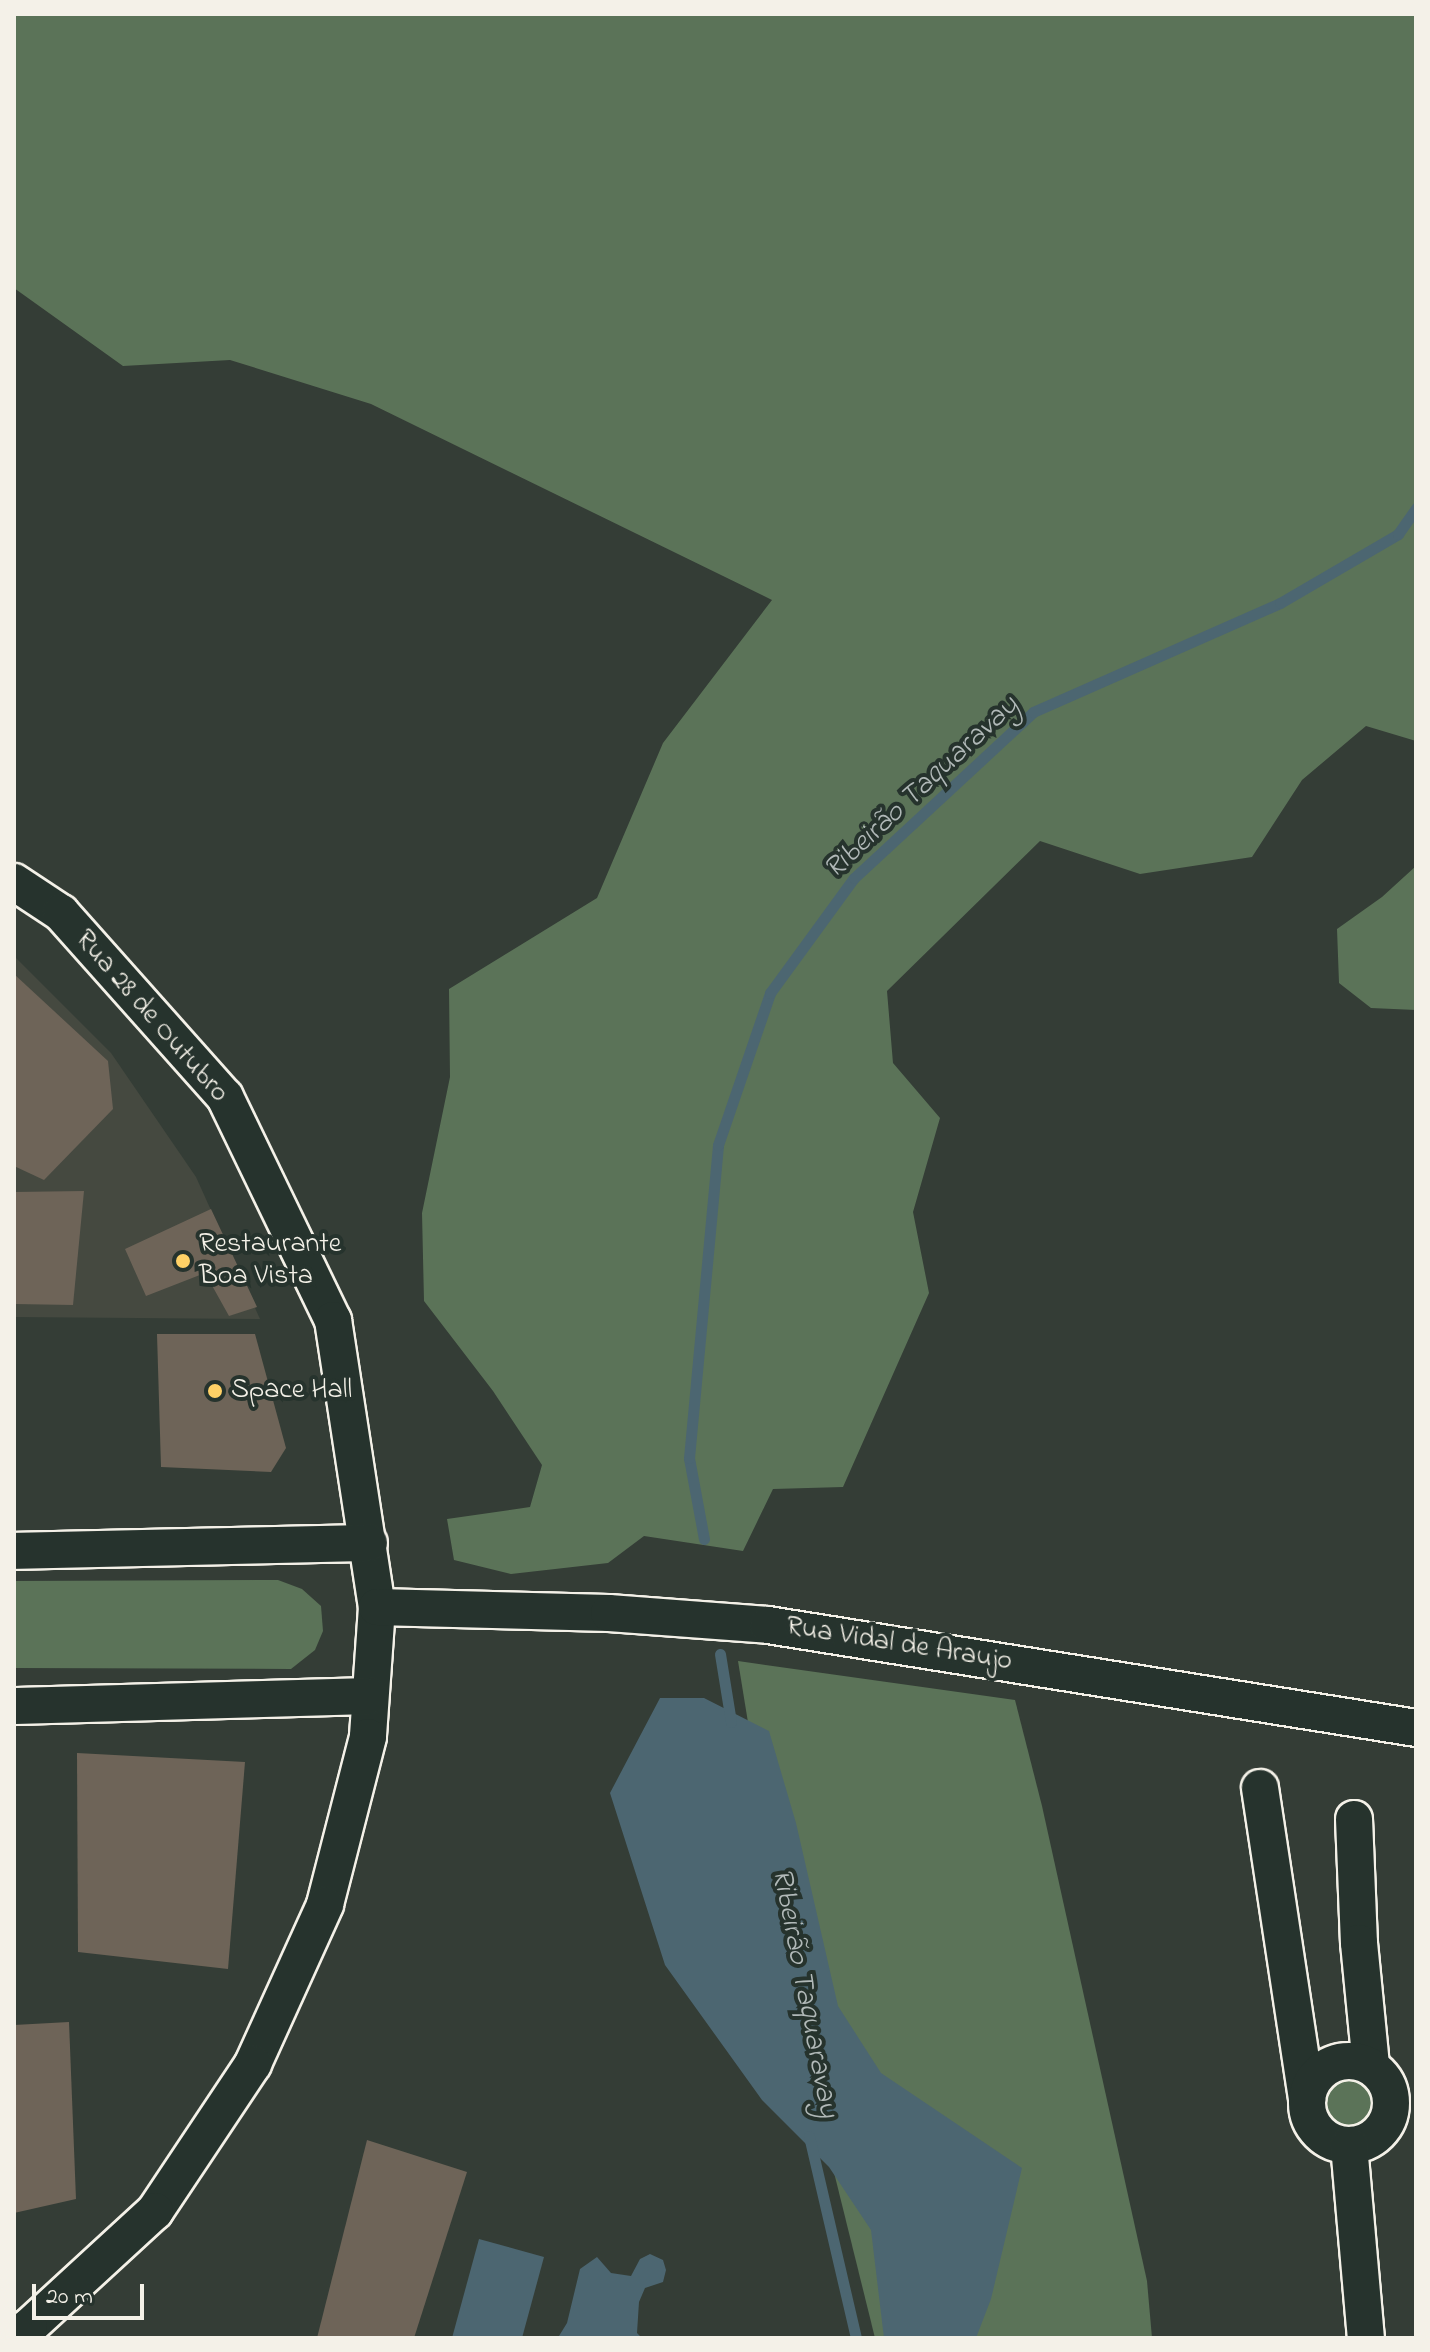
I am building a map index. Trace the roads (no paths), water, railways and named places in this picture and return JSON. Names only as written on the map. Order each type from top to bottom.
[{"type":"street","name":"Rua 28 de Outubro","points":[[14,882],[61,913],[225,1097],[333,1320],[377,1607],[368,1737],[325,1905],[253,2064],[155,2211],[29,2327],[14,2337]]},
{"type":"street","points":[[14,1551],[369,1543]]},
{"type":"street","name":"Rua Vidal de Araujo","points":[[377,1607],[609,1613],[768,1625],[1416,1728]]},
{"type":"street","points":[[14,1706],[369,1696]]},
{"type":"street","points":[[1260,1788],[1313,2125],[1335,2143],[1349,2145],[1375,2137],[1385,2127],[1391,2115],[1392,2085],[1359,1943],[1354,1819]]},
{"type":"street","points":[[1307,2098],[1311,2085],[1329,2065],[1343,2061],[1392,2085]]},
{"type":"street","points":[[1349,2145],[1366,2338]]},
{"type":"water","points":[[660,1698],[704,1698],[769,1731],[796,1823],[838,2006],[881,2073],[1022,2168],[991,2299],[976,2338],[884,2338],[871,2230],[829,2167],[762,2100],[665,1965],[610,1793]]},
{"type":"water","points":[[479,2239],[544,2257],[522,2338],[452,2338]]},
{"type":"water","points":[[650,2254],[663,2260],[666,2270],[663,2282],[645,2288],[639,2302],[637,2333],[642,2338],[559,2336],[567,2323],[580,2269],[597,2257],[611,2273],[631,2276],[640,2259]]},
{"type":"waterway","name":"Ribeirão Taquaravay","points":[[704,1539],[689,1458],[718,1145],[770,993],[854,878],[1033,712],[1280,603],[1398,534],[1416,508]]},
{"type":"waterway","name":"Ribeirão Taquaravay","points":[[720,1654],[731,1722]]},
{"type":"waterway","name":"Ribeirão Taquaravay","points":[[809,2136],[856,2338]]},
{"type":"place","name":"Restaurante Boa Vista","points":[[183,1261]]},
{"type":"place","name":"Space Hall","points":[[215,1391]]}]
